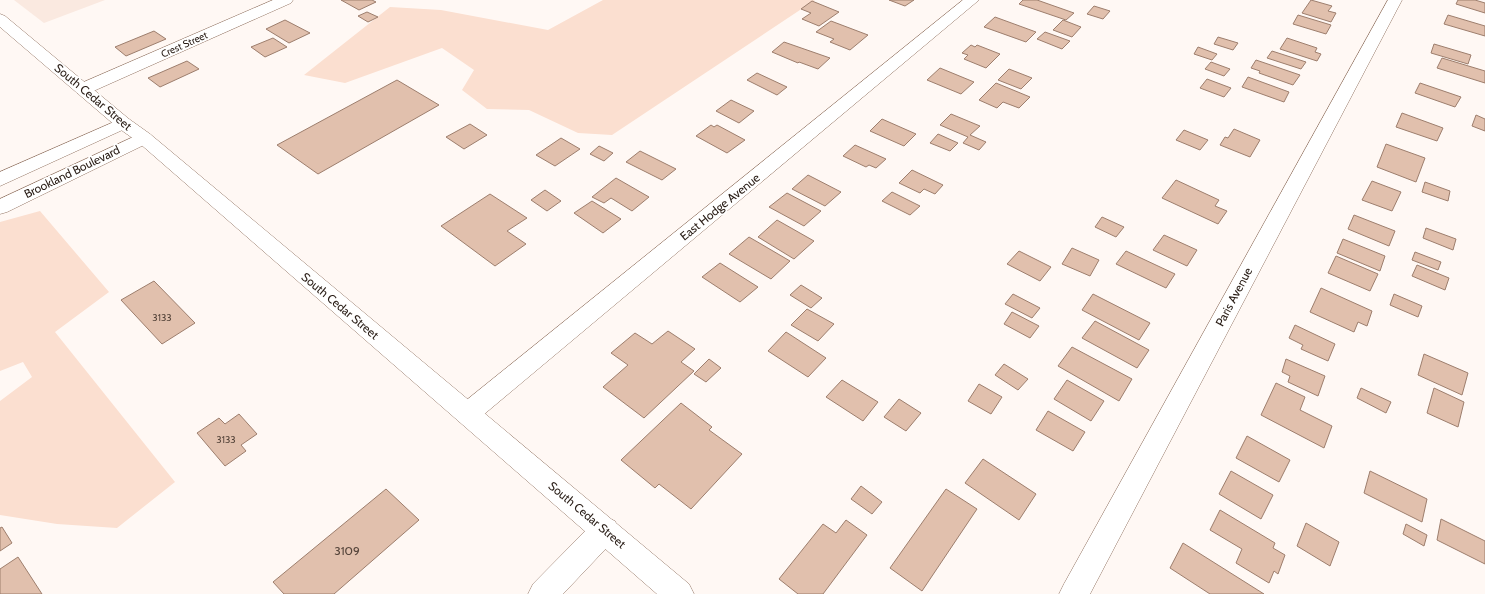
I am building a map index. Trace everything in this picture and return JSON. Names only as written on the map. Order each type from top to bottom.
[{"type":"street","name":"Crest Street","points":[[83,89],[286,0]]},
{"type":"street","name":"East Hodge Avenue","points":[[467,414],[972,0]]},
{"type":"street","name":"Paris Avenue","points":[[1074,594],[1395,0]]},
{"type":"street","name":"South Cedar Street","points":[[0,19],[123,123],[144,138],[680,594]]},
{"type":"street","name":"Brookland Boulevard","points":[[0,180],[123,123]]},
{"type":"street","name":"Brookland Boulevard","points":[[0,207],[144,138]]},
{"type":"street","points":[[544,594],[605,530]]},
{"type":"shaded area","points":[[14,0],[105,0],[44,23]]},
{"type":"shaded area","points":[[603,0],[815,0],[612,135],[578,133],[529,110],[487,109],[462,90],[474,70],[442,48],[345,83],[304,75],[390,7],[441,10],[548,30]]},
{"type":"shaded area","points":[[40,211],[109,292],[55,332],[175,482],[117,528],[57,524],[0,515],[0,401],[32,377],[23,362],[0,371],[0,222]]},
{"type":"building","points":[[341,0],[372,0],[376,2],[359,10]]},
{"type":"building","points":[[889,0],[914,0],[905,6]]},
{"type":"building","points":[[1023,0],[1037,0],[1074,13],[1066,20],[1019,4]]},
{"type":"building","points":[[1311,0],[1332,6],[1328,11],[1336,13],[1331,22],[1302,13]]},
{"type":"building","points":[[1458,0],[1475,0],[1485,3],[1485,13],[1456,4]]},
{"type":"building","points":[[812,1],[839,12],[819,26],[802,19],[811,13],[801,9]]},
{"type":"building","points":[[1094,6],[1110,11],[1103,19],[1087,14]]},
{"type":"building","points":[[367,12],[378,17],[368,22],[358,16]]},
{"type":"building","points":[[1298,15],[1331,25],[1326,34],[1293,24]]},
{"type":"building","points":[[1448,15],[1485,26],[1485,36],[1444,24]]},
{"type":"building","points":[[995,17],[1036,32],[1026,42],[984,27]]},
{"type":"building","points":[[285,20],[310,33],[289,43],[266,29]]},
{"type":"building","points":[[1063,20],[1081,27],[1072,37],[1053,30]]},
{"type":"building","points":[[831,21],[868,35],[850,50],[830,42],[834,39],[816,32]]},
{"type":"building","points":[[154,31],[166,39],[126,56],[115,47]]},
{"type":"building","points":[[1045,32],[1070,41],[1062,49],[1037,39]]},
{"type":"building","points":[[1218,37],[1238,43],[1233,50],[1214,44]]},
{"type":"building","points":[[273,38],[287,47],[265,57],[251,47]]},
{"type":"building","points":[[1287,38],[1317,48],[1315,52],[1321,54],[1317,61],[1280,49]]},
{"type":"building","points":[[784,42],[830,58],[818,69],[799,62],[798,63],[772,52]]},
{"type":"building","points":[[1434,44],[1471,55],[1468,64],[1431,53]]},
{"type":"building","points":[[971,45],[975,47],[977,45],[1000,54],[986,68],[964,59],[968,55],[962,53]]},
{"type":"building","points":[[1198,47],[1217,54],[1212,60],[1194,54]]},
{"type":"building","points":[[1272,51],[1306,62],[1301,69],[1267,58]]},
{"type":"building","points":[[1442,58],[1485,71],[1485,83],[1437,68]]},
{"type":"building","points":[[1256,60],[1300,75],[1293,85],[1259,73],[1260,71],[1251,68]]},
{"type":"building","points":[[187,61],[199,69],[160,87],[148,78]]},
{"type":"building","points":[[1211,62],[1230,69],[1224,76],[1205,69]]},
{"type":"building","points":[[940,68],[974,82],[961,94],[927,80]]},
{"type":"building","points":[[1009,69],[1032,78],[1021,89],[998,80]]},
{"type":"building","points":[[757,73],[787,87],[777,95],[747,80]]},
{"type":"building","points":[[1248,77],[1289,92],[1284,102],[1242,87]]},
{"type":"building","points":[[1207,79],[1231,88],[1224,97],[1200,88]]},
{"type":"building","points":[[397,80],[439,105],[318,174],[277,145]]},
{"type":"building","points":[[996,83],[1030,97],[1019,108],[1003,102],[997,108],[979,100]]},
{"type":"building","points":[[1420,83],[1461,97],[1455,107],[1415,93]]},
{"type":"building","points":[[731,100],[754,111],[739,123],[716,111]]},
{"type":"building","points":[[1402,113],[1443,128],[1437,141],[1396,127]]},
{"type":"building","points":[[951,114],[980,126],[970,135],[986,142],[979,150],[963,143],[968,137],[940,125]]},
{"type":"building","points":[[1476,115],[1485,119],[1485,131],[1472,126]]},
{"type":"building","points":[[882,119],[916,134],[904,146],[870,131]]},
{"type":"building","points":[[470,124],[487,135],[464,149],[446,137]]},
{"type":"building","points":[[711,125],[714,127],[717,125],[745,140],[727,153],[696,136]]},
{"type":"building","points":[[1234,129],[1260,140],[1250,157],[1220,145],[1225,137],[1228,138]]},
{"type":"building","points":[[1184,130],[1208,140],[1200,150],[1176,140]]},
{"type":"building","points":[[938,134],[958,143],[950,151],[930,143]]},
{"type":"building","points":[[561,138],[580,149],[555,166],[536,155]]},
{"type":"building","points":[[1386,144],[1425,158],[1416,182],[1377,167]]},
{"type":"building","points":[[855,145],[886,159],[876,168],[869,165],[866,167],[843,156]]},
{"type":"building","points":[[599,146],[613,153],[604,161],[590,154]]},
{"type":"building","points":[[640,151],[676,169],[662,180],[626,162]]},
{"type":"building","points":[[912,170],[943,185],[935,194],[924,189],[920,193],[899,183]]},
{"type":"building","points":[[808,175],[841,192],[825,206],[792,189]]},
{"type":"building","points":[[616,178],[649,197],[632,211],[611,198],[604,203],[592,197]]},
{"type":"building","points":[[1176,180],[1219,200],[1215,206],[1227,211],[1218,224],[1162,198]]},
{"type":"building","points":[[1372,181],[1401,192],[1392,211],[1362,200]]},
{"type":"building","points":[[1425,182],[1450,191],[1448,201],[1422,192]]},
{"type":"building","points":[[545,190],[561,201],[547,211],[531,200]]},
{"type":"building","points":[[892,192],[920,206],[910,215],[882,201]]},
{"type":"building","points":[[787,193],[821,211],[804,226],[769,207]]},
{"type":"building","points":[[490,194],[527,218],[507,231],[526,244],[495,266],[441,226]]},
{"type":"building","points":[[592,201],[621,219],[603,233],[574,213]]},
{"type":"building","points":[[1354,215],[1395,231],[1389,246],[1348,229]]},
{"type":"building","points":[[1102,217],[1124,227],[1116,237],[1095,227]]},
{"type":"building","points":[[777,220],[814,241],[794,259],[758,237]]},
{"type":"building","points":[[1426,228],[1456,239],[1453,250],[1423,238]]},
{"type":"building","points":[[1164,235],[1197,250],[1187,266],[1153,250]]},
{"type":"building","points":[[749,237],[790,261],[771,279],[729,254]]},
{"type":"building","points":[[1343,239],[1385,256],[1380,271],[1337,253]]},
{"type":"building","points":[[1072,248],[1099,260],[1090,276],[1062,264]]},
{"type":"building","points":[[1019,251],[1051,267],[1040,281],[1007,264]]},
{"type":"building","points":[[1126,251],[1175,274],[1166,288],[1116,264]]},
{"type":"building","points":[[1415,252],[1441,262],[1438,270],[1412,260]]},
{"type":"building","points":[[1336,256],[1378,274],[1370,291],[1328,273]]},
{"type":"building","points":[[720,263],[758,287],[740,302],[702,277]]},
{"type":"building","points":[[1417,265],[1449,278],[1445,290],[1412,276]]},
{"type":"building","points":[[154,281],[195,323],[162,344],[121,300]]},
{"type":"building","points":[[801,285],[822,298],[811,308],[790,295]]},
{"type":"building","points":[[1321,288],[1372,311],[1367,326],[1358,322],[1354,332],[1310,312]]},
{"type":"building","points":[[1013,294],[1040,308],[1032,318],[1005,304]]},
{"type":"building","points":[[1093,294],[1150,323],[1139,340],[1082,310]]},
{"type":"building","points":[[1394,294],[1422,306],[1418,317],[1390,305]]},
{"type":"building","points":[[807,309],[834,324],[818,341],[791,325]]},
{"type":"building","points":[[1012,312],[1039,326],[1030,338],[1004,324]]},
{"type":"building","points":[[1095,321],[1149,350],[1137,368],[1082,338]]},
{"type":"building","points":[[1295,325],[1335,344],[1328,361],[1301,349],[1303,345],[1289,338]]},
{"type":"building","points":[[668,331],[695,349],[681,362],[694,371],[644,418],[603,387],[628,365],[611,353],[635,333],[652,344]]},
{"type":"building","points":[[786,332],[826,358],[808,377],[768,351]]},
{"type":"building","points":[[1072,347],[1132,379],[1119,401],[1058,366]]},
{"type":"building","points":[[1424,354],[1468,373],[1462,395],[1418,375]]},
{"type":"building","points":[[709,359],[721,368],[706,382],[694,374]]},
{"type":"building","points":[[1286,359],[1325,376],[1318,396],[1288,382],[1290,376],[1282,372]]},
{"type":"building","points":[[1004,364],[1028,379],[1018,390],[995,375]]},
{"type":"building","points":[[842,380],[878,402],[863,421],[826,397]]},
{"type":"building","points":[[1067,380],[1104,401],[1091,421],[1054,399]]},
{"type":"building","points":[[1276,383],[1305,397],[1300,410],[1332,426],[1324,448],[1261,415]]},
{"type":"building","points":[[979,384],[1002,397],[991,414],[968,401]]},
{"type":"building","points":[[1361,388],[1391,402],[1386,413],[1357,398]]},
{"type":"building","points":[[1434,388],[1464,402],[1458,427],[1427,413]]},
{"type":"building","points":[[899,399],[921,413],[906,431],[884,417]]},
{"type":"building","points":[[681,403],[712,427],[709,430],[742,454],[691,509],[659,484],[655,488],[621,460]]},
{"type":"building","points":[[1048,411],[1085,432],[1073,451],[1036,430]]},
{"type":"building","points":[[239,414],[257,434],[241,445],[246,451],[225,466],[197,433],[219,418],[225,424]]},
{"type":"building","points":[[1247,436],[1290,460],[1279,482],[1236,458]]},
{"type":"building","points":[[983,459],[1036,494],[1019,520],[965,483]]},
{"type":"building","points":[[1231,471],[1273,495],[1261,519],[1219,494]]},
{"type":"building","points":[[1370,471],[1427,499],[1422,522],[1364,493]]},
{"type":"building","points":[[861,486],[882,502],[872,514],[851,499]]},
{"type":"building","points":[[386,489],[419,520],[334,594],[284,594],[273,582]]},
{"type":"building","points":[[946,489],[977,509],[922,591],[890,568]]},
{"type":"building","points":[[1220,510],[1275,543],[1273,548],[1285,555],[1278,574],[1274,571],[1269,583],[1236,563],[1242,549],[1210,530]]},
{"type":"building","points":[[1441,519],[1485,541],[1485,564],[1437,540]]},
{"type":"building","points":[[846,520],[867,535],[823,594],[798,594],[779,579],[823,524],[836,533]]},
{"type":"building","points":[[1306,523],[1339,542],[1330,566],[1297,546]]},
{"type":"building","points":[[1406,524],[1427,535],[1424,546],[1403,534]]},
{"type":"building","points":[[2,527],[12,543],[0,551],[0,528]]},
{"type":"building","points":[[1183,543],[1264,594],[1210,594],[1170,568]]},
{"type":"building","points":[[18,557],[42,594],[0,594],[0,569]]}]
